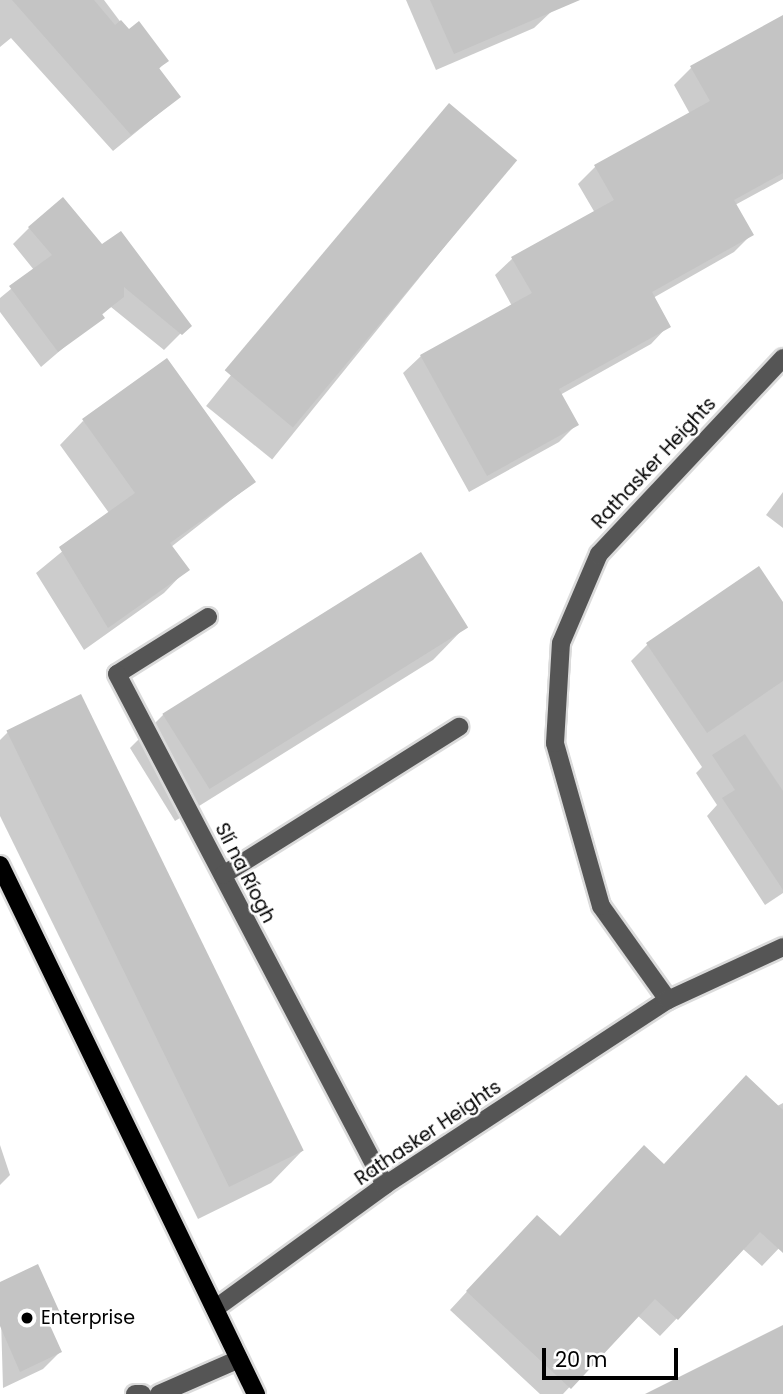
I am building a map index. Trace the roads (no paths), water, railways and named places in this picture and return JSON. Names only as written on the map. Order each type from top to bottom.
[{"type":"main road","points":[[0,865],[256,1394]]},
{"type":"street","name":"Rathasker Heights","points":[[668,1000],[601,906],[555,743],[561,643],[598,554],[783,358]]},
{"type":"street","name":"Slí na Ríogh","points":[[208,617],[117,674],[385,1185]]},
{"type":"street","points":[[223,875],[459,727]]},
{"type":"street","name":"Rathasker Heights","points":[[216,1308],[385,1185],[668,1000],[783,947]]},
{"type":"street","points":[[159,1394],[239,1359]]},
{"type":"street","points":[[135,1394],[142,1394]]},
{"type":"place","name":"Enterprise","points":[[27,1318]]}]
